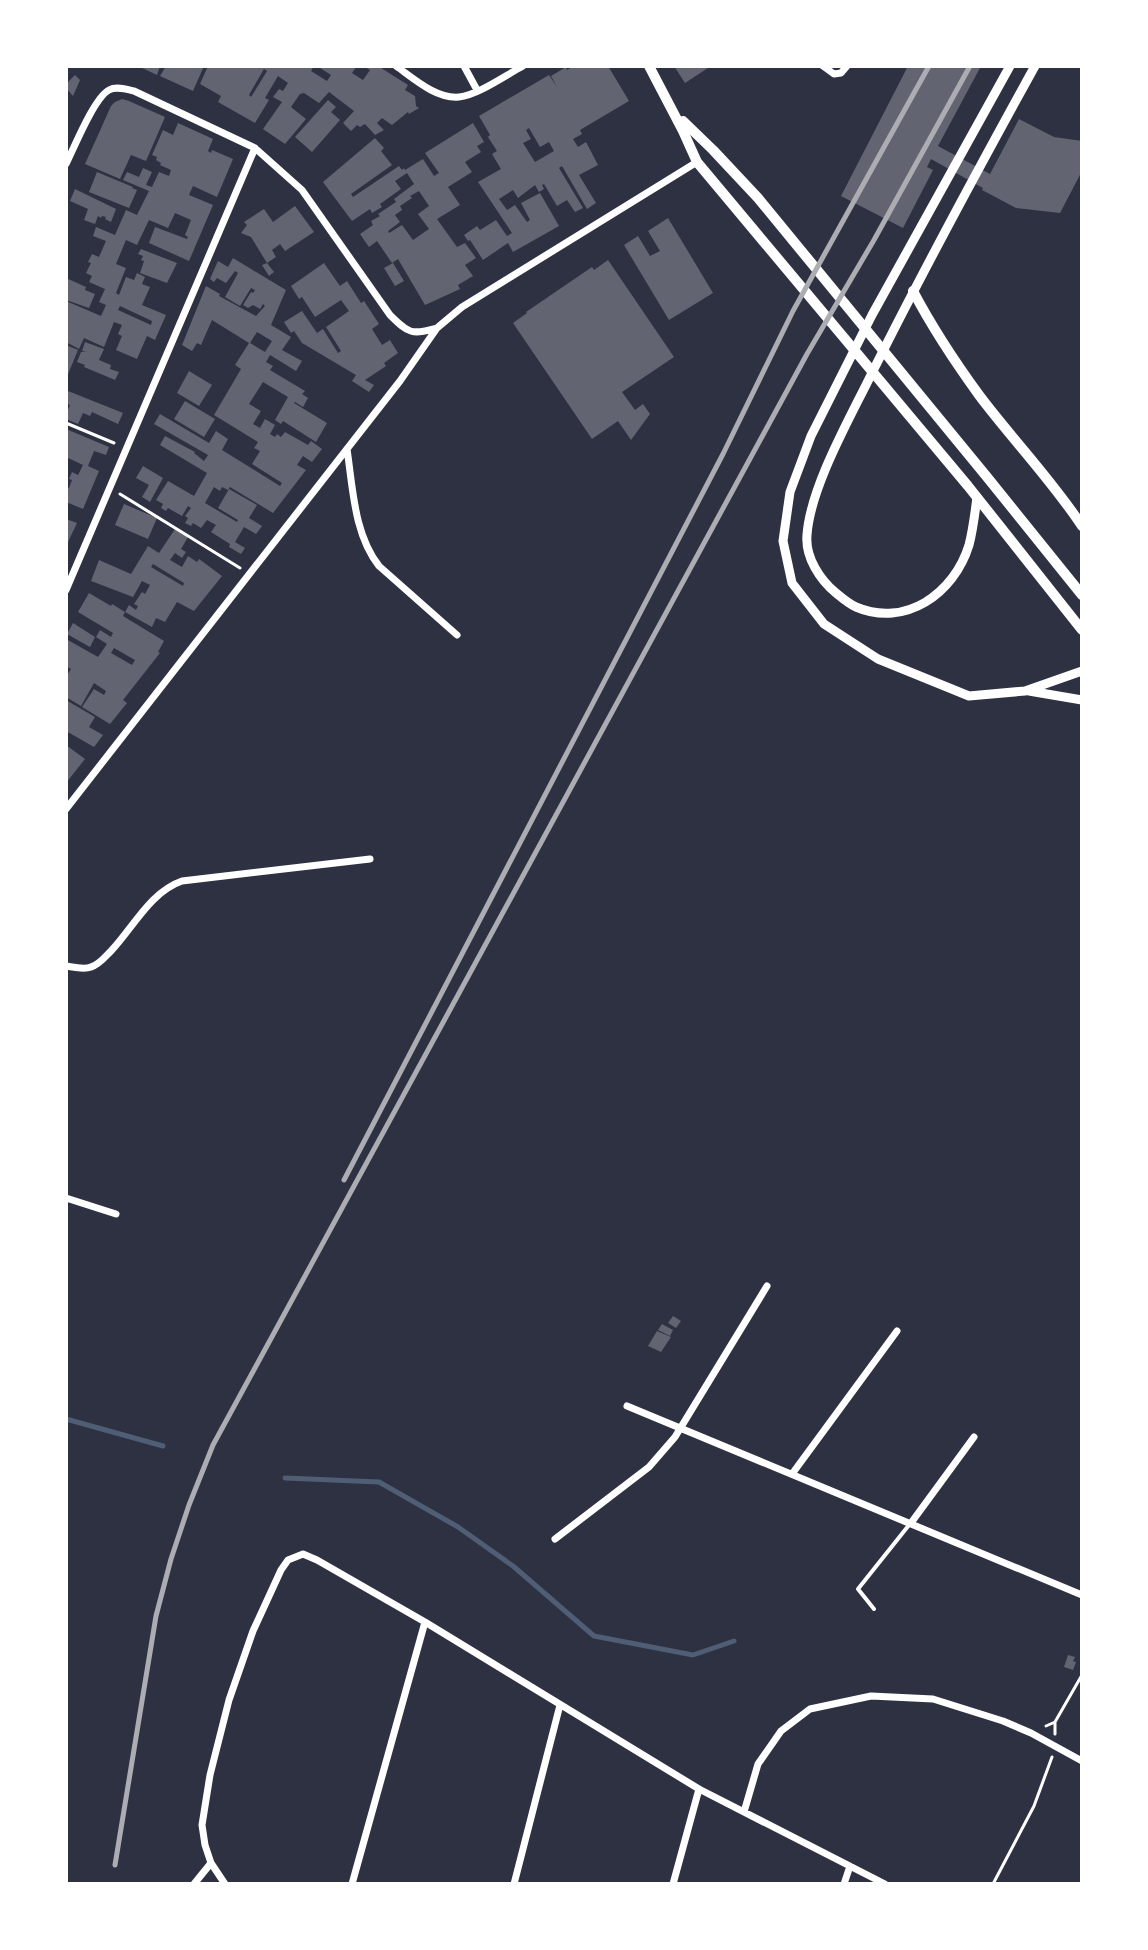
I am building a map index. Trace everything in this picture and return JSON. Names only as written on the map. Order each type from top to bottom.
[{"type":"main road","points":[[649,66],[697,162],[968,486],[1082,630]]},
{"type":"main road","points":[[668,105],[758,198],[1082,595]]},
{"type":"main road","points":[[697,162],[713,150]]},
{"type":"main road","points":[[913,291],[928,319],[980,395],[1063,497],[1082,526]]},
{"type":"street","points":[[396,66],[431,90],[459,97],[523,66]]},
{"type":"street","points":[[464,66],[477,90]]},
{"type":"street","points":[[823,66],[837,73],[847,66]]},
{"type":"street","points":[[1010,66],[872,315],[811,436],[790,492],[783,541],[792,583],[824,624],[878,659],[969,696],[1025,691],[1082,700]]},
{"type":"street","points":[[977,497],[969,547],[959,567],[923,605],[902,613],[880,614],[854,606],[828,586],[811,560],[806,539],[809,517],[839,439],[913,291],[1035,66]]},
{"type":"street","points":[[66,164],[100,99],[110,88],[134,91],[255,148],[302,190],[390,315],[404,328],[418,333],[437,328]]},
{"type":"street","points":[[66,590],[255,148]]},
{"type":"street","points":[[66,809],[400,381],[437,328],[462,307],[697,162]]},
{"type":"street","points":[[347,449],[359,528],[368,553],[457,635]]},
{"type":"street","points":[[1025,691],[1082,671]]},
{"type":"street","points":[[66,966],[90,968],[102,960],[134,926],[157,894],[169,885],[370,859]]},
{"type":"street","points":[[66,1198],[116,1214]]},
{"type":"street","points":[[555,1539],[649,1467],[680,1428],[767,1286]]},
{"type":"street","points":[[792,1474],[897,1331]]},
{"type":"street","points":[[627,1406],[1082,1595]]},
{"type":"street","points":[[911,1523],[974,1437]]},
{"type":"street","points":[[225,1884],[211,1863],[202,1825],[210,1775],[229,1700],[253,1631],[281,1570],[288,1560],[303,1554],[425,1622],[699,1789],[885,1884]]},
{"type":"street","points":[[352,1884],[425,1622]]},
{"type":"street","points":[[744,1812],[758,1764],[781,1731],[810,1709],[871,1696],[933,1699],[1003,1721],[1082,1761]]},
{"type":"street","points":[[514,1884],[560,1705]]},
{"type":"street","points":[[673,1884],[699,1789]]},
{"type":"street","points":[[194,1884],[211,1863]]},
{"type":"street","points":[[844,1884],[850,1866]]},
{"type":"lane","points":[[874,1609],[858,1589],[911,1523]]},
{"type":"path","points":[[66,423],[125,448]]},
{"type":"path","points":[[109,487],[250,574]]},
{"type":"path","points":[[1031,1733],[1055,1722],[1082,1675]]},
{"type":"path","points":[[993,1884],[1034,1806],[1055,1747]]},
{"type":"building","points":[[138,66],[160,66],[157,75]]},
{"type":"building","points":[[166,66],[204,66],[193,91],[160,76]]},
{"type":"building","points":[[208,66],[314,66],[311,71],[327,81],[331,75],[317,66],[357,66],[352,73],[363,80],[370,70],[363,66],[378,66],[408,85],[405,90],[415,96],[419,108],[408,112],[392,125],[382,118],[377,123],[384,130],[375,135],[365,124],[357,125],[351,131],[343,123],[354,111],[329,92],[319,103],[304,93],[300,94],[291,107],[306,119],[285,144],[263,129],[282,102],[273,97],[279,89],[283,91],[288,83],[278,76],[265,98],[269,100],[255,123],[218,102],[221,96],[200,84]],"holes":[[[264,69],[267,71],[251,97],[249,95]]]},
{"type":"building","points":[[574,66],[608,66],[629,101],[580,130],[582,134],[573,139],[578,147],[586,142],[598,165],[579,175],[596,203],[587,209],[562,166],[559,168],[583,208],[575,212],[567,200],[557,206],[544,184],[544,189],[539,192],[535,185],[518,198],[513,190],[499,199],[507,210],[515,205],[527,222],[530,220],[521,203],[540,193],[559,226],[513,252],[508,243],[483,260],[464,235],[477,226],[480,230],[496,220],[507,236],[512,233],[478,182],[501,169],[492,154],[497,151],[479,116],[549,75],[557,87],[551,76],[566,67],[567,70]],"holes":[[[529,128],[540,147],[549,142],[554,151],[535,162],[523,143],[531,139],[526,130]]]},
{"type":"building","points":[[674,66],[711,66],[685,83]]},
{"type":"building","points":[[908,66],[981,66],[938,146],[990,174],[1019,119],[1054,137],[1082,141],[1082,171],[1060,213],[1016,208],[931,159],[927,167],[933,170],[903,228],[841,196]]},
{"type":"building","points":[[75,75],[80,80],[73,96],[66,84]]},
{"type":"building","points":[[122,99],[165,117],[146,161],[131,155],[120,179],[85,164],[111,106]]},
{"type":"building","points":[[328,100],[336,107],[331,112],[340,120],[312,152],[295,137]]},
{"type":"building","points":[[178,123],[213,139],[208,151],[211,153],[212,150],[233,159],[217,197],[193,186],[189,195],[213,205],[189,261],[149,243],[155,227],[187,239],[185,235],[191,220],[175,213],[168,228],[149,220],[137,245],[126,240],[116,264],[126,268],[116,293],[119,295],[126,277],[134,280],[137,273],[145,277],[142,284],[150,287],[142,305],[166,315],[155,340],[147,336],[137,359],[116,350],[122,336],[118,334],[122,325],[114,322],[104,347],[84,338],[79,349],[66,342],[66,301],[101,316],[106,305],[99,302],[105,289],[89,282],[92,276],[86,273],[92,254],[99,257],[106,241],[93,236],[96,227],[115,235],[126,210],[137,215],[149,191],[123,180],[127,172],[139,177],[143,168],[152,172],[146,185],[152,187],[159,172],[169,176],[171,170],[160,165],[157,157],[152,155],[163,130],[173,135]],"holes":[[[120,306],[152,321],[151,325],[118,310]]]},
{"type":"building","points":[[473,123],[484,142],[477,146],[481,152],[465,162],[472,172],[448,187],[460,205],[437,219],[457,247],[465,243],[476,258],[465,265],[473,276],[458,285],[460,289],[425,305],[398,259],[392,263],[377,241],[369,247],[360,234],[373,225],[371,221],[380,216],[378,214],[396,202],[394,199],[414,184],[407,173],[395,181],[401,189],[380,204],[382,207],[372,213],[370,209],[352,221],[323,182],[375,138],[392,165],[351,194],[353,197],[399,166],[405,170],[423,159],[434,176],[439,173],[425,153]],"holes":[[[419,191],[429,206],[418,214],[429,229],[413,240],[402,225],[389,233],[400,222],[395,215],[402,210],[400,206],[412,198],[410,196]]]},
{"type":"building","points":[[97,172],[137,190],[129,208],[89,192]]},
{"type":"building","points":[[75,189],[116,209],[111,222],[102,216],[98,216],[95,224],[84,220],[88,209],[70,201]]},
{"type":"building","points":[[295,206],[314,232],[285,251],[280,244],[272,250],[276,257],[267,263],[251,237],[241,233],[247,225],[244,222],[264,209],[273,222]]},
{"type":"building","points":[[668,218],[713,293],[669,320],[624,245],[638,236],[650,256],[660,251],[648,231]]},
{"type":"building","points":[[141,249],[177,263],[167,283],[140,273],[144,261],[141,260],[143,256],[138,254]]},
{"type":"building","points":[[233,258],[286,290],[271,325],[291,337],[282,350],[302,361],[296,371],[270,355],[266,362],[273,366],[270,370],[305,391],[302,394],[308,398],[303,407],[294,403],[327,423],[316,442],[283,421],[281,424],[275,420],[288,397],[263,382],[249,404],[261,411],[253,424],[260,428],[265,419],[275,425],[270,434],[275,437],[277,434],[281,437],[285,432],[308,445],[311,441],[322,449],[312,462],[303,456],[297,465],[306,470],[273,513],[230,487],[228,490],[222,487],[220,491],[214,487],[205,503],[237,522],[218,508],[229,489],[257,505],[249,518],[262,526],[256,534],[244,527],[235,542],[245,548],[241,554],[211,532],[216,525],[207,520],[201,528],[185,523],[188,518],[185,516],[191,508],[188,506],[182,516],[168,508],[166,511],[161,508],[163,504],[156,500],[168,481],[194,496],[207,473],[160,445],[165,436],[195,452],[204,461],[208,455],[154,424],[160,414],[209,443],[216,431],[228,439],[222,450],[280,486],[282,483],[252,464],[260,451],[254,448],[258,442],[214,415],[241,369],[235,365],[249,343],[212,320],[201,345],[197,343],[192,351],[182,345],[206,286],[256,316],[265,306],[263,304],[260,309],[243,305],[255,290],[251,288],[240,306],[225,297],[238,273],[235,271],[226,283],[217,278],[214,282],[210,279],[218,261],[228,267]],"holes":[[[257,332],[272,341],[265,352],[250,343]]]},
{"type":"building","points":[[608,260],[674,357],[622,392],[635,410],[643,404],[650,414],[631,440],[618,421],[592,439],[513,323],[592,267],[594,270]]},
{"type":"building","points":[[267,263],[274,272],[269,276],[262,265]]},
{"type":"building","points":[[324,263],[340,286],[347,281],[361,303],[364,301],[379,324],[372,329],[382,345],[390,340],[398,353],[384,363],[386,366],[365,380],[374,385],[369,392],[352,381],[356,375],[302,343],[284,322],[302,311],[317,333],[323,329],[338,353],[341,351],[326,327],[349,311],[341,300],[315,317],[291,286]]},
{"type":"building","points":[[393,263],[404,281],[395,286],[384,268]]},
{"type":"building","points":[[66,278],[95,294],[89,308],[66,300]]},
{"type":"building","points":[[85,342],[104,349],[99,360],[119,372],[115,380],[77,362],[81,352],[86,352],[82,351]]},
{"type":"building","points":[[66,345],[78,350],[66,379]]},
{"type":"building","points":[[189,371],[212,385],[199,406],[177,393]]},
{"type":"building","points":[[68,391],[123,413],[118,424],[92,412],[90,416],[83,413],[78,424],[66,419],[70,405],[66,403]]},
{"type":"building","points":[[185,401],[215,419],[204,437],[174,419]]},
{"type":"building","points":[[66,429],[109,447],[106,455],[94,451],[88,466],[99,471],[83,509],[66,502],[66,487],[69,488],[72,472],[78,475],[83,465],[66,457]]},
{"type":"building","points":[[143,466],[163,478],[150,502],[142,497],[149,485],[136,478]]},
{"type":"building","points":[[124,504],[157,518],[148,539],[115,525]]},
{"type":"building","points":[[66,519],[77,523],[68,542],[66,541]]},
{"type":"building","points":[[175,529],[188,537],[181,549],[186,552],[182,558],[175,553],[170,560],[182,567],[188,556],[197,562],[199,559],[222,576],[194,611],[177,602],[165,622],[156,618],[152,627],[125,612],[129,605],[136,610],[138,606],[134,604],[150,585],[142,581],[133,597],[91,581],[99,560],[131,574],[148,546],[159,553]],"holes":[[[153,564],[184,583],[183,586],[151,567]]]},
{"type":"building","points":[[89,593],[125,612],[123,616],[164,641],[160,653],[123,700],[127,703],[110,724],[82,707],[94,689],[104,695],[106,691],[94,683],[81,706],[66,697],[66,677],[71,669],[66,666],[66,639],[98,657],[107,644],[96,637],[100,630],[111,637],[113,633],[78,612]],"holes":[[[114,648],[135,660],[132,665],[111,653]]]},
{"type":"building","points":[[73,623],[95,637],[90,647],[67,634]]},
{"type":"building","points":[[66,700],[95,717],[89,727],[103,735],[94,747],[66,731]]},
{"type":"building","points":[[66,745],[85,759],[66,783]]},
{"type":"building","points":[[673,1316],[681,1321],[676,1328],[668,1323]]},
{"type":"building","points":[[662,1324],[673,1330],[670,1336],[658,1330]]},
{"type":"building","points":[[657,1331],[671,1337],[661,1352],[648,1346]]},
{"type":"building","points":[[1068,1655],[1075,1657],[1073,1670],[1064,1667]]},
{"type":"waterway","points":[[66,1419],[163,1446]]},
{"type":"waterway","points":[[285,1478],[379,1482],[458,1527],[513,1566],[594,1636],[693,1655],[734,1641]]},
{"type":"railway","points":[[344,1180],[723,454],[793,311],[929,66]]},
{"type":"railway","points":[[115,1865],[156,1616],[171,1559],[213,1445],[807,354],[970,66]]}]
